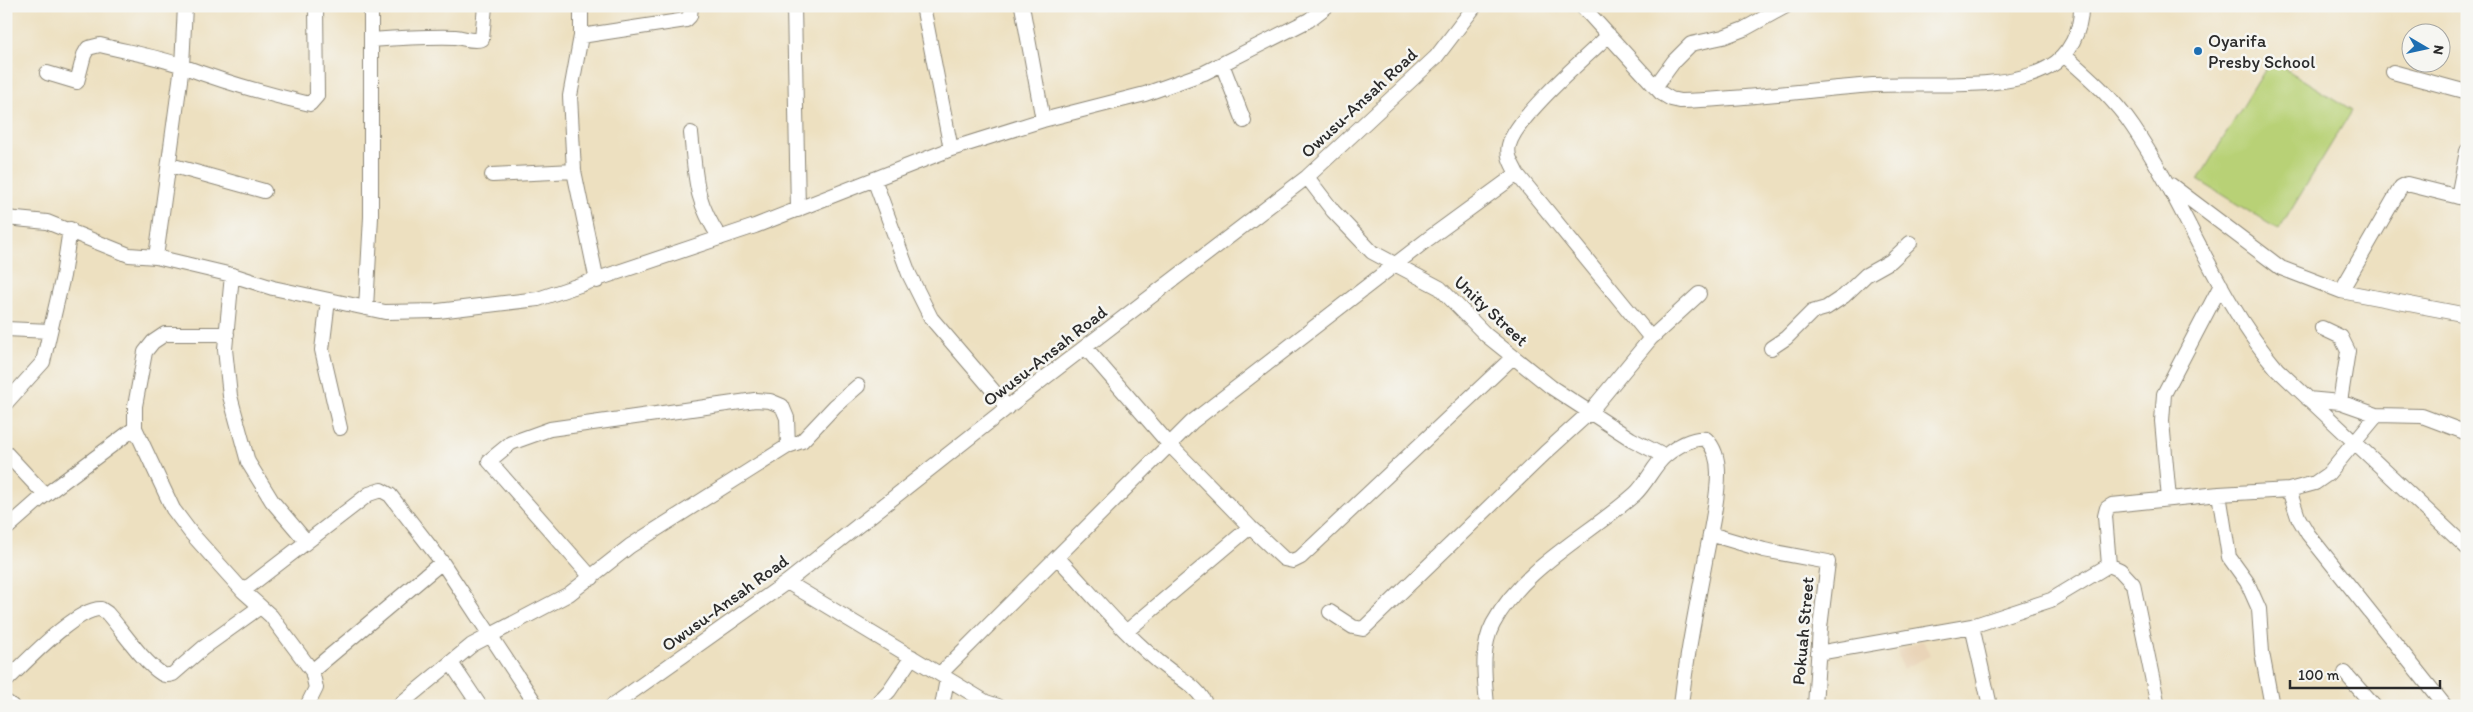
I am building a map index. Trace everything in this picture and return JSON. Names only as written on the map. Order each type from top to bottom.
[{"type":"street","points":[[156,257],[182,66],[185,6]]},
{"type":"street","points":[[47,73],[77,82],[84,55],[88,48],[100,45],[182,66],[207,77],[310,104],[317,96],[316,6]]},
{"type":"street","points":[[366,308],[371,217],[371,6]]},
{"type":"street","points":[[372,40],[424,37],[482,39],[485,6]]},
{"type":"street","points":[[581,6],[581,36],[570,96],[574,171],[597,281]]},
{"type":"street","points":[[581,36],[686,20],[690,16],[691,6]]},
{"type":"street","points":[[794,6],[798,210]]},
{"type":"street","points":[[923,6],[951,149]]},
{"type":"street","points":[[1022,6],[1043,120]]},
{"type":"street","points":[[6,218],[47,222],[70,229],[129,254],[156,257],[232,275],[273,288],[385,312],[471,308],[538,299],[597,281],[798,210],[874,178],[951,149],[1043,120],[1145,94],[1222,64],[1309,20],[1328,6]]},
{"type":"street","name":"Owusu-Ansah Road","points":[[618,704],[787,582],[1085,347],[1307,177],[1436,57],[1475,6]]},
{"type":"street","points":[[1582,6],[1655,87],[1671,99],[1680,101],[1876,85],[1974,84],[2021,77],[2048,68],[2065,56],[2078,30],[2080,6]]},
{"type":"street","points":[[1655,87],[1682,51],[1691,44],[1723,37],[1786,6]]},
{"type":"street","points":[[1609,34],[1531,111],[1512,138],[1508,155],[1517,174],[1651,338]]},
{"type":"street","points":[[2065,56],[2120,108],[2166,181],[2221,284],[2264,354],[2355,444],[2467,548]]},
{"type":"street","points":[[1222,64],[1244,121]]},
{"type":"street","points":[[2393,72],[2467,92]]},
{"type":"street","points":[[692,133],[697,192],[710,223],[720,238]]},
{"type":"street","points":[[2341,292],[2401,187],[2407,184],[2462,198],[2467,151]]},
{"type":"street","points":[[170,165],[264,190]]},
{"type":"street","points":[[492,175],[574,171]]},
{"type":"street","points":[[942,706],[944,676],[1057,558],[1192,422],[1517,174]]},
{"type":"street","name":"Unity Street","points":[[1307,177],[1333,211],[1372,252],[1395,266],[1440,288],[1486,335],[1512,358],[1589,413],[1664,456]]},
{"type":"street","points":[[874,178],[909,274],[931,318],[1008,408]]},
{"type":"street","points":[[2166,181],[2281,268],[2341,292],[2467,315]]},
{"type":"street","points":[[6,403],[43,362],[63,276],[70,229]]},
{"type":"street","points":[[1771,348],[1786,338],[1812,312],[1826,308],[1844,296],[1866,275],[1891,261],[1910,244]]},
{"type":"street","points":[[232,275],[225,349],[230,396],[248,462],[272,501],[306,541]]},
{"type":"street","points":[[2169,499],[2162,420],[2164,394],[2221,284]]},
{"type":"street","points":[[1330,612],[1353,627],[1363,629],[1589,413],[1651,338],[1699,294]]},
{"type":"street","points":[[328,300],[322,350],[340,428]]},
{"type":"street","points":[[2322,328],[2341,337],[2348,351],[2340,402]]},
{"type":"street","points":[[6,329],[50,331]]},
{"type":"street","points":[[227,334],[165,334],[153,342],[145,352],[135,406],[135,428],[173,509],[191,533],[243,591],[282,628],[312,671],[316,688],[308,706]]},
{"type":"street","points":[[1085,347],[1169,444],[1250,527],[1284,559],[1297,560],[1512,358]]},
{"type":"street","points":[[398,706],[472,645],[569,594],[592,578],[630,546],[788,446],[802,441],[835,406],[858,386]]},
{"type":"street","points":[[2308,399],[2340,402],[2377,415],[2422,416],[2467,433]]},
{"type":"street","points":[[592,578],[489,461],[511,442],[550,429],[755,400],[770,401],[782,406],[787,418],[788,446]]},
{"type":"street","points":[[2109,565],[2106,516],[2108,508],[2218,494],[2289,490],[2315,483],[2328,474],[2355,444],[2377,415]]},
{"type":"street","points":[[6,529],[45,495],[135,428]]},
{"type":"street","points":[[1486,706],[1485,650],[1492,626],[1503,606],[1525,582],[1548,562],[1636,494],[1664,456],[1694,439],[1706,438],[1712,445],[1718,473],[1710,534],[1684,673],[1681,706]]},
{"type":"street","points":[[6,453],[45,495]]},
{"type":"street","points":[[243,591],[369,494],[381,490],[390,495],[442,562],[538,706]]},
{"type":"street","points":[[2289,490],[2298,517],[2308,534],[2445,706]]},
{"type":"street","points":[[2218,494],[2229,557],[2247,582],[2259,609],[2262,653],[2272,706]]},
{"type":"street","points":[[1127,631],[1250,527]]},
{"type":"street","name":"Pokuah Street","points":[[1710,534],[1764,550],[1828,562],[1818,653],[1815,706]]},
{"type":"street","points":[[1057,558],[1163,666],[1194,688],[1204,700],[1206,706]]},
{"type":"street","points":[[312,671],[442,562]]},
{"type":"street","points":[[1818,653],[1972,626],[2051,600],[2109,565]]},
{"type":"street","points":[[2109,565],[2120,570],[2133,584],[2158,706]]},
{"type":"street","points":[[787,582],[986,702],[998,706]]},
{"type":"street","points":[[6,681],[55,635],[87,611],[101,609],[107,613],[146,659],[162,675],[167,676],[173,674],[203,648],[260,607]]},
{"type":"street","points":[[1972,626],[1990,706]]},
{"type":"street","points":[[875,706],[889,691],[912,657]]},
{"type":"street","points":[[451,663],[480,706]]},
{"type":"street","points":[[2346,673],[2374,706]]},
{"type":"street","points":[[6,702],[12,706]]},
{"type":"shaded area","points":[[1923,640],[1930,656],[1902,669],[1897,651]]},
{"type":"green space","points":[[2271,60],[2352,110],[2279,230],[2198,180]]},
{"type":"place","name":"Oyarifa Presby School","points":[[2198,51]]}]
